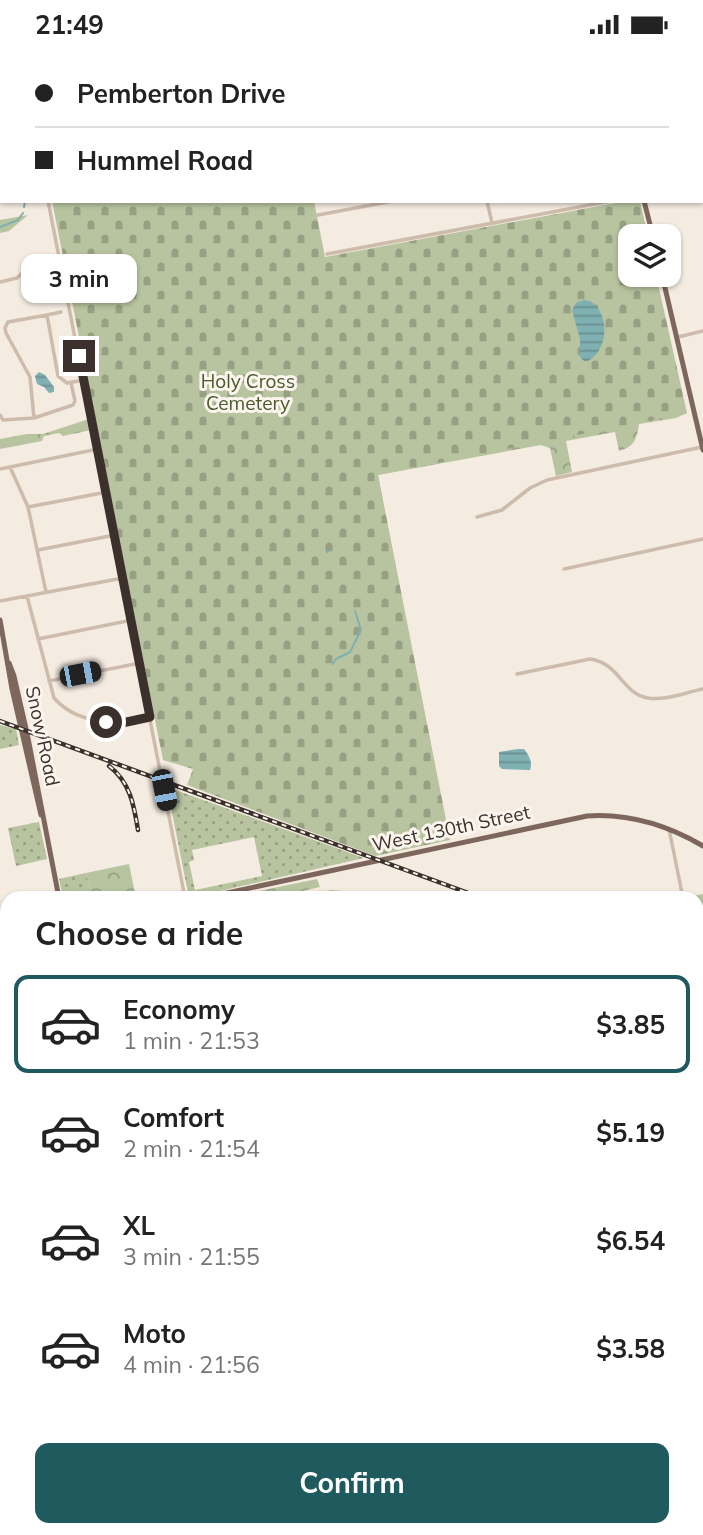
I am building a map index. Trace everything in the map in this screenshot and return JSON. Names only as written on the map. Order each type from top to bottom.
[{"type":"main road","points":[[645,203],[650,224]]},
{"type":"main road","points":[[666,287],[703,448]]},
{"type":"main road","name":"Snow Road","points":[[0,620],[12,689],[58,891]]},
{"type":"main road","name":"West 130th Street","points":[[236,891],[584,817],[625,817],[668,827],[703,846]]},
{"type":"street","points":[[48,203],[184,891]]},
{"type":"street","points":[[318,215],[382,203]]},
{"type":"street","points":[[487,203],[492,223]]},
{"type":"street","points":[[327,254],[600,203]]},
{"type":"street","points":[[0,282],[15,279],[29,266],[43,261],[49,263],[59,258]]},
{"type":"street","points":[[34,418],[30,377],[5,328],[8,323],[61,312]]},
{"type":"street","points":[[47,315],[55,371],[64,382],[72,385],[84,382]]},
{"type":"street","points":[[677,337],[703,331]]},
{"type":"street","points":[[0,415],[3,420],[34,418],[73,405],[75,401],[72,385]]},
{"type":"street","points":[[477,517],[502,510],[530,488],[547,480],[703,448]]},
{"type":"street","points":[[0,469],[98,449]]},
{"type":"street","points":[[10,467],[27,507],[46,592]]},
{"type":"street","points":[[27,507],[107,492]]},
{"type":"street","points":[[37,550],[115,535]]},
{"type":"street","points":[[564,569],[703,539]]},
{"type":"street","points":[[0,601],[123,578]]},
{"type":"street","points":[[27,596],[54,698],[69,712],[106,722],[122,723],[150,717]]},
{"type":"street","points":[[38,639],[132,620]]},
{"type":"street","points":[[517,674],[590,660],[601,661],[612,668],[631,690],[648,698],[703,689]]},
{"type":"street","points":[[49,681],[140,663]]},
{"type":"street","points":[[668,827],[682,891]]},
{"type":"green space","name":"Holy Cross Cemetery","points":[[52,203],[314,203],[325,257],[615,203],[640,203],[645,224],[618,224],[618,287],[659,287],[687,413],[378,475],[450,840],[375,856],[187,785],[193,769],[163,760]]},
{"type":"green space","points":[[28,215],[9,231],[0,233],[0,220]]},
{"type":"green space","points":[[676,404],[687,413],[676,418],[639,424],[634,442],[619,451],[615,432],[566,441],[572,472],[556,476],[550,448],[541,445],[378,475],[434,768],[367,470]]},
{"type":"green space","points":[[89,419],[91,430],[63,436],[59,433],[44,436],[42,441],[0,449],[0,439],[43,434]]},
{"type":"green space","points":[[0,725],[16,729],[19,745],[0,749]]},
{"type":"green space","points":[[167,787],[364,858],[220,891],[188,891]],"holes":[[[254,837],[262,876],[195,890],[189,862],[194,860],[192,850]]]},
{"type":"green space","points":[[39,822],[47,859],[16,866],[8,828]]},
{"type":"green space","points":[[129,864],[135,891],[91,891],[86,873]]},
{"type":"green space","points":[[86,873],[91,891],[62,891],[59,879]]},
{"type":"green space","points":[[317,879],[320,887],[302,891],[259,891]]},
{"type":"water","points":[[584,300],[597,307],[604,322],[600,349],[588,361],[580,357],[580,339],[572,310],[577,302]]},
{"type":"water","points":[[39,372],[45,375],[54,387],[54,392],[49,393],[37,384],[35,376]]},
{"type":"water","points":[[524,749],[527,754],[531,762],[530,770],[502,769],[499,766],[499,752]]},
{"type":"waterway","points":[[24,207],[25,203]]},
{"type":"waterway","points":[[0,227],[18,220],[23,213]]},
{"type":"waterway","points":[[333,664],[336,659],[350,652],[361,630],[355,611]]},
{"type":"railway","points":[[0,721],[463,891]]},
{"type":"railway","points":[[109,766],[126,787],[133,803],[138,830]]},
{"type":"route","points":[[79,356],[150,717],[122,723],[106,722]]}]
